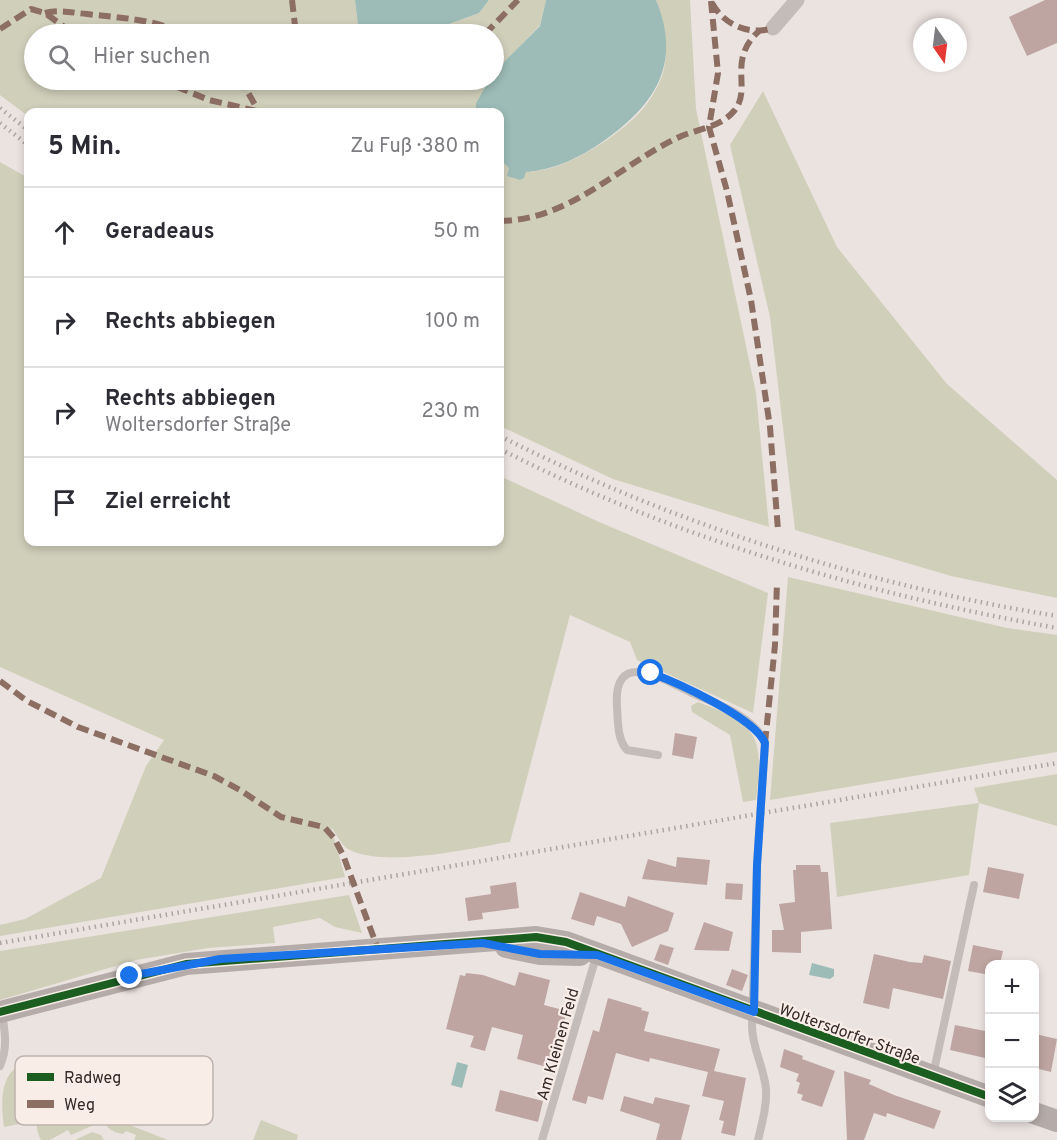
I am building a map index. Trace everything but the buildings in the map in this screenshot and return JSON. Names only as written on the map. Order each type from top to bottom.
[{"type":"street","points":[[773,28],[797,0]]},
{"type":"street","name":"Woltersdorfer Straße","points":[[1,1012],[186,964],[289,954],[483,943],[540,954],[597,955],[985,1095]]},
{"type":"street","points":[[1039,1114],[1057,1121]]},
{"type":"lane","points":[[658,756],[627,750],[620,736],[617,689],[622,679],[635,672],[655,675],[735,714],[753,727],[764,741],[757,865],[752,1036],[766,1087],[765,1108],[758,1140]]},
{"type":"lane","points":[[933,1077],[974,885]]},
{"type":"lane","name":"Am Kleinen Feld","points":[[542,1140],[597,955]]},
{"type":"lane","points":[[0,1066],[6,1053],[7,1042],[1,1012]]},
{"type":"green space","points":[[0,0],[355,0],[358,24],[24,24],[24,90],[483,90],[475,108],[24,108],[24,113],[0,95]]},
{"type":"green space","points":[[489,0],[546,0],[540,25],[504,63],[504,24],[449,24],[479,13]]},
{"type":"green space","points":[[656,0],[690,0],[696,109],[756,393],[769,527],[613,479],[504,428],[504,162],[514,169],[531,171],[551,168],[593,149],[628,123],[649,102],[663,71],[666,40]]},
{"type":"green space","points":[[763,91],[837,247],[947,384],[1057,480],[1057,598],[951,576],[795,530],[770,317],[730,145]]},
{"type":"green space","points":[[0,162],[24,176],[24,546],[504,546],[504,478],[599,522],[768,593],[753,713],[637,660],[630,642],[570,615],[510,842],[428,855],[383,857],[364,855],[348,849],[331,827],[345,877],[0,936],[0,925],[25,919],[101,878],[146,766],[164,740],[0,667]]},
{"type":"green space","points":[[788,577],[1007,628],[1057,635],[1057,752],[770,800]]},
{"type":"green space","points":[[698,702],[734,718],[753,736],[759,761],[756,800],[743,802],[730,735],[692,712],[691,706]]},
{"type":"green space","points":[[1057,774],[1057,826],[979,803],[974,788]]},
{"type":"green space","points":[[979,803],[969,875],[837,897],[830,823]]},
{"type":"green space","points":[[349,895],[362,933],[335,927],[320,918],[273,927],[275,943],[208,948],[136,960],[0,1000],[0,951]]},
{"type":"green space","points":[[15,1069],[15,1125],[4,1127],[3,1093],[11,1072]]},
{"type":"green space","points":[[261,1120],[298,1135],[297,1140],[253,1140]]},
{"type":"green space","points":[[37,1125],[94,1125],[71,1135],[68,1130],[50,1140],[41,1140]]},
{"type":"green space","points":[[106,1125],[130,1125],[168,1140],[134,1140],[136,1135],[126,1131],[123,1134],[111,1130]]},
{"type":"green space","points":[[92,1132],[101,1135],[104,1140],[75,1140]]},
{"type":"water","points":[[355,0],[489,0],[479,13],[449,24],[358,24]]},
{"type":"water","points":[[546,0],[656,0],[666,43],[665,62],[650,96],[623,126],[577,157],[547,169],[526,172],[524,178],[520,180],[507,176],[509,168],[504,163],[504,108],[475,108],[476,103],[483,90],[504,90],[504,62],[540,26]]},
{"type":"water","points":[[812,963],[834,969],[834,976],[830,979],[809,975]]},
{"type":"water","points":[[457,1062],[468,1065],[462,1088],[451,1085]]},
{"type":"railway","points":[[0,108],[24,127]]},
{"type":"railway","points":[[0,123],[24,142]]},
{"type":"railway","points":[[504,438],[633,497],[771,547],[842,569],[913,587],[1057,616]]},
{"type":"railway","points":[[504,451],[633,510],[772,559],[913,598],[1057,628]]},
{"type":"railway","points":[[0,943],[1057,763]]},
{"type":"marked path","points":[[292,0],[295,24]]},
{"type":"marked path","points":[[495,24],[518,0]]},
{"type":"marked path","points":[[711,1],[718,73],[709,127],[727,191],[751,300],[770,427],[778,530]]},
{"type":"marked path","points":[[712,3],[723,17],[738,27],[755,31],[773,28]]},
{"type":"marked path","points":[[0,29],[31,9],[45,13],[60,24]]},
{"type":"marked path","points":[[45,13],[56,11],[156,24]]},
{"type":"marked path","points":[[504,221],[549,212],[571,202],[677,138],[715,125],[728,117],[739,102],[744,53],[749,42],[759,31]]},
{"type":"marked path","points":[[184,90],[209,100],[244,108]]},
{"type":"marked path","points":[[247,90],[257,108]]},
{"type":"marked path","points":[[765,743],[775,645],[777,582]]},
{"type":"marked path","points":[[0,681],[27,701],[78,727],[214,776],[281,817],[324,827],[334,838],[343,855],[378,949]]},
{"type":"cycle path","points":[[0,1012],[186,964],[536,937],[566,942],[985,1095]]},
{"type":"route","points":[[130,976],[220,959],[483,943],[540,954],[597,955],[754,1012],[757,865],[765,743],[759,732],[735,714],[651,673]]}]
